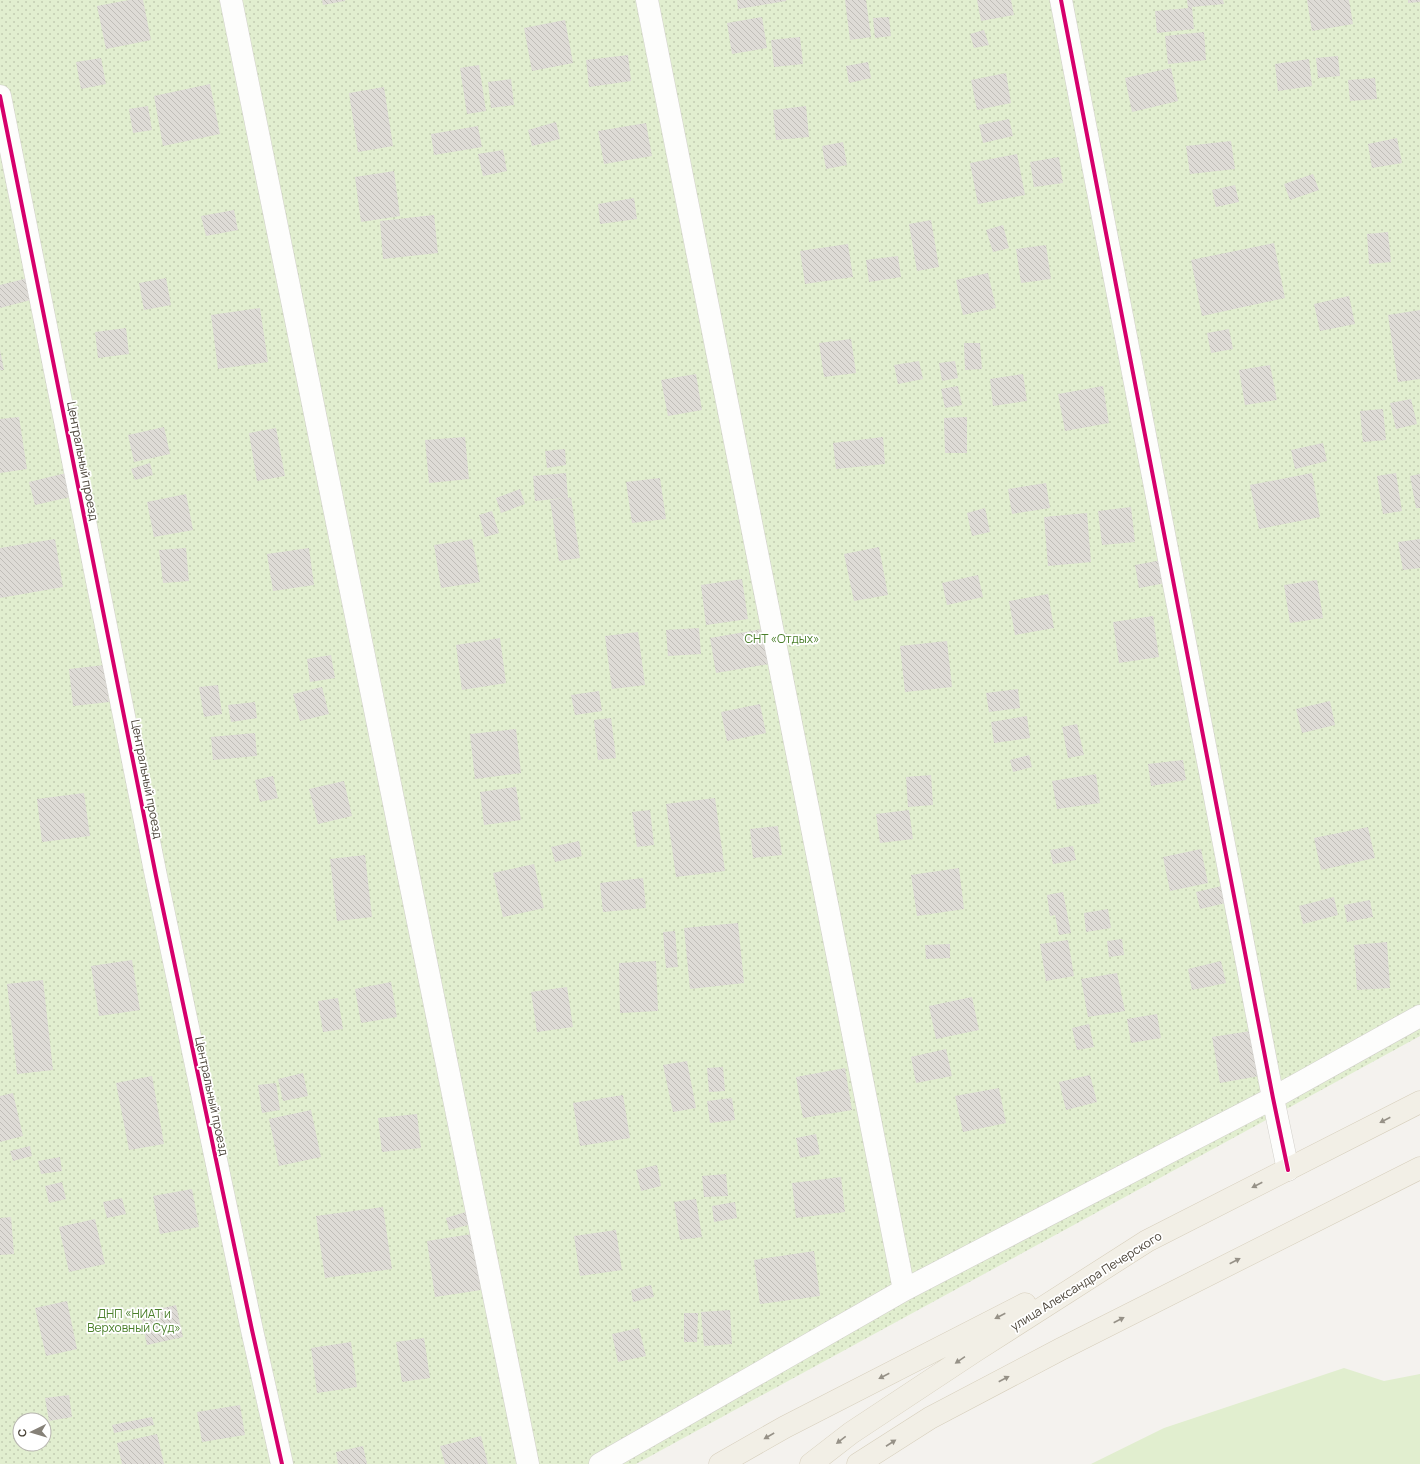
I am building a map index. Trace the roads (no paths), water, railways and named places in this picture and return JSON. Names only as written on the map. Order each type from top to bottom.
[{"type":"main road","name":"улица Александра Печерского","points":[[811,1464],[851,1433],[975,1351],[1147,1241],[1420,1102]]},
{"type":"main road","points":[[858,1464],[930,1418],[1054,1352],[1420,1168]]},
{"type":"main road","points":[[720,1464],[785,1427],[1147,1241]]},
{"type":"street","points":[[231,0],[528,1464]]},
{"type":"street","points":[[647,0],[904,1290]]},
{"type":"street","points":[[1061,0],[1288,1170]]},
{"type":"street","name":"Центральный проезд","points":[[0,96],[156,876],[250,1323],[282,1464]]},
{"type":"street","points":[[600,1464],[904,1290],[1273,1098],[1420,1016]]},
{"type":"park label","name":"СНТ «Отдых»","points":[[782,638]]},
{"type":"park label","name":"ДНП «НИАТ и Верховный Суд»","points":[[134,1320]]}]
